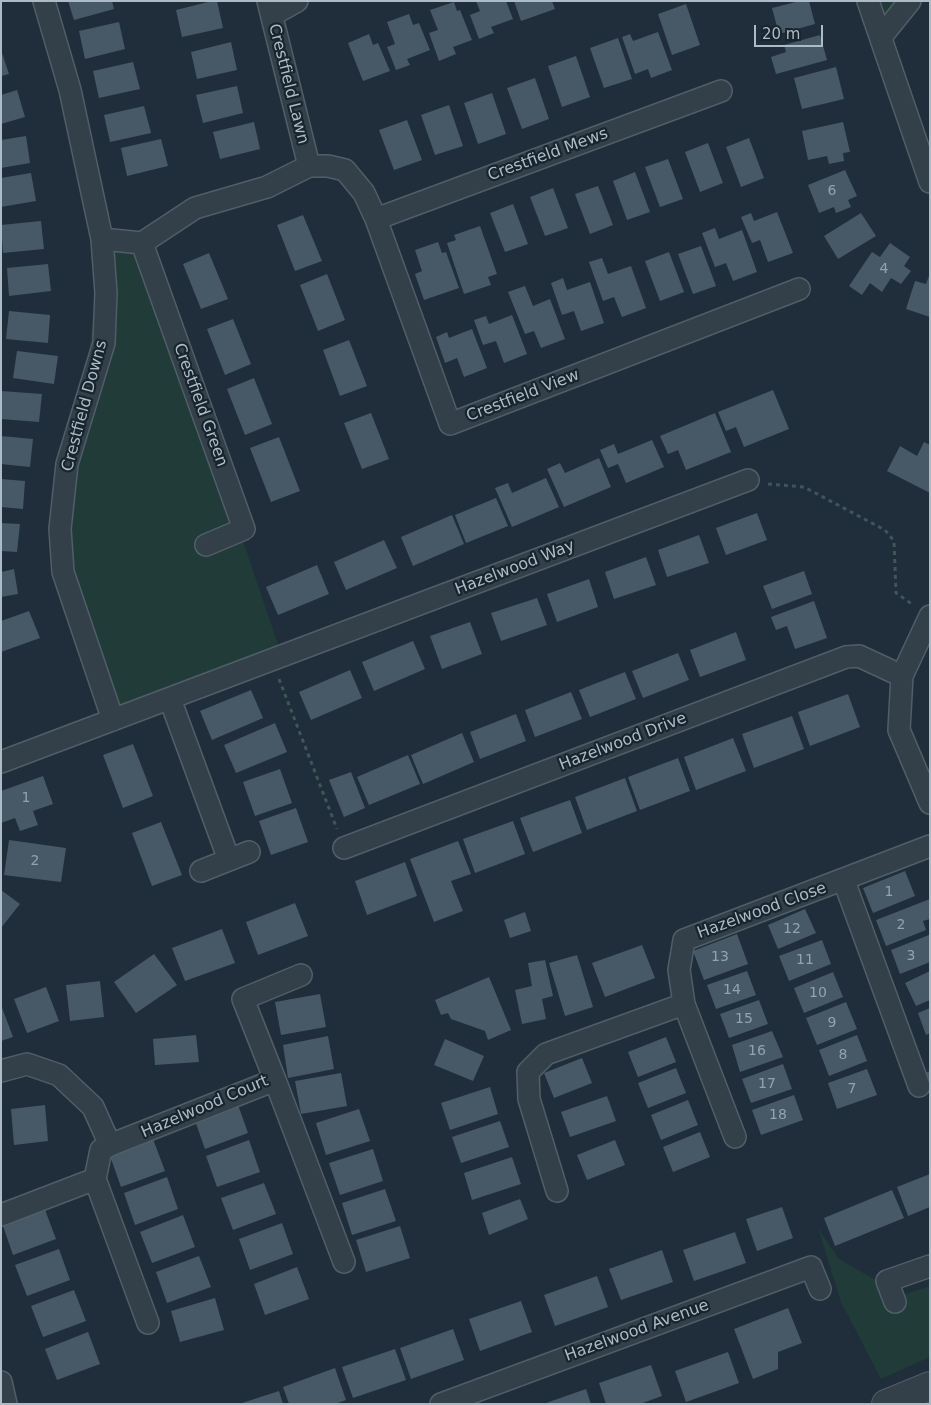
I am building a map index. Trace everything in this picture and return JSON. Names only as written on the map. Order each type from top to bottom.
[{"type":"street","name":"Crestfield Downs","points":[[44,1],[70,90],[102,239],[106,294],[104,343],[67,464],[60,529],[63,572],[113,720]]},
{"type":"street","points":[[270,8],[297,1]]},
{"type":"street","points":[[868,1],[930,182]]},
{"type":"street","points":[[881,37],[910,1]]},
{"type":"street","name":"Crestfield Lawn","points":[[270,8],[308,166]]},
{"type":"street","name":"Crestfield Mews","points":[[376,219],[721,90]]},
{"type":"street","points":[[102,239],[142,243],[195,208],[267,187],[308,166],[328,166],[345,170],[364,193],[376,219]]},
{"type":"street","name":"Crestfield View","points":[[376,219],[450,424],[799,289]]},
{"type":"street","name":"Crestfield Green","points":[[142,243],[244,529],[206,545]]},
{"type":"street","name":"Hazelwood Way","points":[[1,762],[748,480]]},
{"type":"street","points":[[930,616],[902,676],[899,730],[930,804]]},
{"type":"street","name":"Hazelwood Drive","points":[[344,848],[846,657],[860,656],[902,676]]},
{"type":"street","points":[[170,699],[229,860]]},
{"type":"street","name":"Hazelwood Close","points":[[735,1137],[684,1004],[679,970],[684,940],[844,881],[930,846]]},
{"type":"street","points":[[201,871],[249,852]]},
{"type":"street","name":"Hazelwood Close","points":[[844,881],[920,1086]]},
{"type":"street","name":"Hazelwood Court","points":[[110,1145],[275,1080],[243,999],[301,975]]},
{"type":"street","points":[[557,1191],[529,1100],[528,1072],[546,1054],[684,1004]]},
{"type":"street","points":[[1,1071],[27,1064],[59,1074],[92,1108],[110,1145],[101,1150],[95,1179],[148,1323]]},
{"type":"street","points":[[275,1080],[344,1262]]},
{"type":"street","points":[[1,1215],[95,1179]]},
{"type":"street","name":"Hazelwood Avenue","points":[[441,1404],[811,1266],[820,1289]]},
{"type":"street","points":[[895,1302],[887,1281],[930,1266]]},
{"type":"street","points":[[1,1382],[6,1404]]},
{"type":"street","points":[[886,1404],[930,1386]]},
{"type":"path","points":[[748,480],[762,484],[784,483],[804,487],[885,530],[894,541],[896,593],[930,616]]},
{"type":"path","points":[[277,657],[344,848]]},
{"type":"green space","points":[[865,1],[904,1],[881,37]]},
{"type":"green space","points":[[102,239],[142,243],[282,656],[113,720],[63,572]]},
{"type":"green space","points":[[818,1228],[839,1259],[902,1295],[930,1286],[930,1357],[881,1379],[841,1302]]},
{"type":"building","points":[[68,1],[112,1],[114,9],[74,20]]},
{"type":"building","points":[[217,1],[223,28],[182,37],[176,10]]},
{"type":"building","points":[[476,1],[506,1],[513,19],[491,27],[494,33],[479,39],[470,15],[480,11]]},
{"type":"building","points":[[514,1],[552,1],[555,9],[521,21]]},
{"type":"building","points":[[800,1],[809,1],[815,24],[779,34],[772,8]]},
{"type":"building","points":[[454,2],[457,11],[460,10],[472,40],[453,47],[456,54],[439,61],[429,33],[438,30],[430,10]]},
{"type":"building","points":[[686,4],[700,45],[672,55],[658,14]]},
{"type":"building","points":[[409,14],[413,25],[419,23],[430,50],[407,59],[410,65],[396,70],[387,47],[395,44],[387,22]]},
{"type":"building","points":[[119,22],[125,49],[85,59],[79,31]]},
{"type":"building","points":[[658,32],[672,70],[651,78],[648,69],[635,74],[622,37],[630,34],[633,41]]},
{"type":"building","points":[[369,34],[373,45],[378,43],[390,71],[363,81],[348,43]]},
{"type":"building","points":[[820,35],[827,60],[776,74],[771,57],[786,52],[784,45]]},
{"type":"building","points":[[618,38],[632,79],[604,88],[590,48]]},
{"type":"building","points":[[231,42],[237,70],[197,79],[191,52]]},
{"type":"building","points":[[1,50],[9,74],[1,76]]},
{"type":"building","points":[[576,56],[590,97],[562,107],[548,66]]},
{"type":"building","points":[[133,62],[140,89],[99,98],[93,71]]},
{"type":"building","points":[[836,67],[844,99],[802,109],[794,78]]},
{"type":"building","points":[[535,78],[549,119],[522,129],[507,88]]},
{"type":"building","points":[[237,86],[243,113],[203,123],[196,95]]},
{"type":"building","points":[[17,90],[25,117],[1,124],[1,95]]},
{"type":"building","points":[[492,93],[506,134],[478,144],[464,103]]},
{"type":"building","points":[[449,105],[463,146],[435,155],[421,115]]},
{"type":"building","points":[[144,106],[151,133],[110,142],[104,115]]},
{"type":"building","points":[[407,120],[422,160],[394,170],[379,130]]},
{"type":"building","points":[[254,122],[260,149],[220,159],[213,132]]},
{"type":"building","points":[[843,122],[850,152],[843,153],[844,161],[829,164],[827,156],[808,160],[802,131]]},
{"type":"building","points":[[26,136],[30,163],[1,168],[1,140]]},
{"type":"building","points":[[749,138],[764,178],[741,187],[726,147]]},
{"type":"building","points":[[161,139],[168,166],[127,176],[121,148]]},
{"type":"building","points":[[708,143],[723,183],[700,192],[685,152]]},
{"type":"building","points":[[668,159],[683,199],[660,207],[645,167]]},
{"type":"building","points":[[845,170],[857,196],[848,200],[851,207],[836,213],[834,207],[819,213],[808,185]]},
{"type":"building","points":[[635,172],[650,212],[627,220],[613,181]]},
{"type":"building","points":[[31,173],[36,201],[1,207],[1,178]]},
{"type":"building","points":[[598,186],[613,225],[590,234],[575,194]]},
{"type":"building","points":[[553,188],[568,228],[545,236],[530,197]]},
{"type":"building","points":[[513,204],[528,244],[505,252],[490,213]]},
{"type":"building","points":[[777,212],[793,253],[768,262],[760,240],[752,243],[741,217],[751,213],[754,221]]},
{"type":"building","points":[[861,213],[876,236],[838,259],[824,236]]},
{"type":"building","points":[[303,215],[322,261],[295,271],[277,225]]},
{"type":"building","points":[[41,221],[44,249],[3,253],[1,225]]},
{"type":"building","points":[[480,226],[497,274],[488,277],[491,285],[464,294],[447,243],[456,240],[454,235]]},
{"type":"building","points":[[715,228],[719,239],[742,230],[757,272],[733,281],[726,263],[715,267],[702,233]]},
{"type":"building","points":[[438,242],[442,253],[446,252],[459,288],[424,300],[415,274],[422,271],[415,250]]},
{"type":"building","points":[[890,243],[910,257],[904,266],[911,271],[901,284],[891,278],[882,292],[870,283],[862,295],[849,286],[872,252],[880,257]]},
{"type":"building","points":[[701,246],[716,286],[693,294],[678,254]]},
{"type":"building","points":[[669,252],[684,292],[660,301],[645,261]]},
{"type":"building","points":[[209,253],[228,299],[201,309],[183,264]]},
{"type":"building","points":[[602,258],[608,274],[631,266],[646,308],[622,317],[614,297],[603,301],[589,262]]},
{"type":"building","points":[[48,264],[51,291],[9,296],[7,268]]},
{"type":"building","points":[[930,273],[930,317],[906,309],[915,281],[926,284]]},
{"type":"building","points":[[327,274],[345,320],[318,331],[300,285]]},
{"type":"building","points":[[563,278],[567,290],[590,282],[604,323],[581,331],[574,311],[562,315],[551,283]]},
{"type":"building","points":[[525,286],[533,306],[550,299],[565,339],[541,348],[534,331],[525,334],[508,292]]},
{"type":"building","points":[[9,311],[50,315],[48,343],[6,339]]},
{"type":"building","points":[[512,315],[527,354],[504,363],[496,341],[483,345],[474,320],[486,316],[489,324]]},
{"type":"building","points":[[233,319],[251,364],[225,375],[207,329]]},
{"type":"building","points":[[472,329],[487,368],[464,377],[457,358],[445,363],[436,337],[447,332],[449,338]]},
{"type":"building","points":[[349,340],[367,386],[340,396],[323,350]]},
{"type":"building","points":[[17,351],[58,356],[54,384],[13,378]]},
{"type":"building","points":[[254,378],[272,424],[245,435],[227,389]]},
{"type":"building","points":[[773,390],[789,429],[744,447],[736,427],[726,431],[718,412]]},
{"type":"building","points":[[1,391],[42,394],[39,422],[1,419]]},
{"type":"building","points":[[371,413],[389,459],[362,469],[344,423]]},
{"type":"building","points":[[715,413],[731,452],[686,470],[678,450],[668,454],[660,436]]},
{"type":"building","points":[[1,436],[33,439],[30,467],[1,464]]},
{"type":"building","points":[[279,437],[300,491],[271,502],[250,448]]},
{"type":"building","points":[[652,440],[664,467],[626,483],[618,464],[608,468],[600,450],[614,444],[618,454]]},
{"type":"building","points":[[924,442],[930,445],[930,493],[887,471],[900,446],[917,456]]},
{"type":"building","points":[[599,458],[611,487],[564,507],[547,469],[560,463],[565,473]]},
{"type":"building","points":[[546,478],[559,507],[512,527],[495,488],[508,483],[512,493]]},
{"type":"building","points":[[1,479],[25,481],[23,509],[1,507]]},
{"type":"building","points":[[496,498],[508,526],[466,543],[455,515]]},
{"type":"building","points":[[757,513],[767,540],[726,555],[716,528]]},
{"type":"building","points":[[452,515],[464,544],[413,566],[401,537]]},
{"type":"building","points":[[1,523],[20,524],[17,552],[1,551]]},
{"type":"building","points":[[699,535],[709,563],[667,577],[658,550]]},
{"type":"building","points":[[384,540],[397,568],[346,590],[334,562]]},
{"type":"building","points":[[646,557],[656,585],[614,599],[605,572]]},
{"type":"building","points":[[317,565],[329,594],[278,615],[266,587]]},
{"type":"building","points":[[14,569],[18,594],[1,597],[1,572]]},
{"type":"building","points":[[804,571],[812,594],[772,609],[763,586]]},
{"type":"building","points":[[589,579],[598,607],[557,622],[547,594]]},
{"type":"building","points":[[537,598],[547,625],[501,641],[491,613]]},
{"type":"building","points":[[814,601],[827,638],[795,649],[787,626],[776,630],[771,617]]},
{"type":"building","points":[[29,611],[40,638],[1,652],[1,621]]},
{"type":"building","points":[[470,622],[482,654],[442,669],[430,636]]},
{"type":"building","points":[[736,632],[746,660],[700,677],[690,650]]},
{"type":"building","points":[[413,641],[425,669],[374,691],[362,662]]},
{"type":"building","points":[[678,653],[689,680],[643,698],[632,671]]},
{"type":"building","points":[[350,670],[362,698],[311,720],[299,692]]},
{"type":"building","points":[[625,672],[636,699],[590,717],[579,690]]},
{"type":"building","points":[[251,690],[263,718],[212,740],[200,711]]},
{"type":"building","points":[[571,692],[582,719],[535,737],[525,710]]},
{"type":"building","points":[[848,694],[860,727],[810,746],[798,712]]},
{"type":"building","points":[[516,714],[526,741],[480,759],[470,732]]},
{"type":"building","points":[[792,716],[804,749],[754,768],[742,734]]},
{"type":"building","points":[[275,723],[287,752],[236,773],[224,745]]},
{"type":"building","points":[[462,733],[474,762],[423,784],[411,755]]},
{"type":"building","points":[[733,738],[746,771],[696,790],[684,757]]},
{"type":"building","points":[[133,744],[153,796],[123,808],[103,755]]},
{"type":"building","points":[[408,755],[420,784],[369,805],[357,777]]},
{"type":"building","points":[[678,758],[690,791],[640,810],[628,777]]},
{"type":"building","points":[[280,769],[292,803],[255,816],[243,782]]},
{"type":"building","points":[[351,772],[365,808],[344,817],[329,780]]},
{"type":"building","points":[[43,776],[53,804],[33,811],[38,825],[20,831],[15,818],[1,823],[1,791]]},
{"type":"building","points":[[625,778],[637,811],[587,830],[575,797]]},
{"type":"building","points":[[570,800],[582,833],[533,852],[520,818]]},
{"type":"building","points":[[296,808],[308,842],[271,855],[259,821]]},
{"type":"building","points":[[513,821],[525,854],[475,873],[463,839]]},
{"type":"building","points":[[161,822],[182,875],[152,886],[132,833]]},
{"type":"building","points":[[9,840],[66,848],[61,882],[4,875]]},
{"type":"building","points":[[458,841],[471,874],[451,881],[463,911],[434,922],[410,859]]},
{"type":"building","points":[[405,862],[417,896],[367,915],[355,881]]},
{"type":"building","points":[[905,871],[915,896],[873,913],[863,888]]},
{"type":"building","points":[[1,890],[20,904],[1,928]]},
{"type":"building","points":[[930,899],[930,919],[923,921],[926,930],[886,946],[876,920]]},
{"type":"building","points":[[295,903],[308,936],[258,955],[246,922]]},
{"type":"building","points":[[805,909],[816,933],[778,949],[768,925]]},
{"type":"building","points":[[525,912],[531,931],[510,938],[504,920]]},
{"type":"building","points":[[222,929],[235,963],[185,981],[172,948]]},
{"type":"building","points":[[737,934],[748,964],[704,980],[693,951]]},
{"type":"building","points":[[929,935],[930,962],[900,974],[891,950]]},
{"type":"building","points":[[822,940],[831,964],[789,981],[779,956]]},
{"type":"building","points":[[642,945],[655,978],[605,997],[592,963]]},
{"type":"building","points":[[154,954],[177,985],[136,1013],[114,982]]},
{"type":"building","points":[[577,955],[593,1007],[565,1016],[549,963]]},
{"type":"building","points":[[545,960],[553,996],[542,999],[546,1019],[522,1024],[515,990],[532,986],[528,963]]},
{"type":"building","points":[[747,971],[756,995],[716,1009],[707,985]]},
{"type":"building","points":[[930,971],[930,1000],[916,1006],[905,983]]},
{"type":"building","points":[[833,972],[843,997],[804,1013],[794,988]]},
{"type":"building","points":[[489,977],[511,1030],[488,1040],[485,1031],[451,1019],[448,1013],[441,1015],[435,1000]]},
{"type":"building","points":[[100,981],[104,1017],[70,1021],[66,985]]},
{"type":"building","points":[[46,987],[59,1021],[27,1033],[14,999]]},
{"type":"building","points":[[320,994],[326,1027],[281,1035],[275,1002]]},
{"type":"building","points":[[759,1000],[768,1024],[729,1038],[720,1014]]},
{"type":"building","points":[[846,1002],[857,1029],[817,1045],[806,1018]]},
{"type":"building","points":[[1,1005],[13,1037],[1,1041]]},
{"type":"building","points":[[930,1008],[930,1033],[926,1035],[918,1013]]},
{"type":"building","points":[[772,1031],[783,1057],[740,1072],[732,1045]]},
{"type":"building","points":[[196,1035],[199,1062],[155,1065],[153,1039]]},
{"type":"building","points":[[857,1035],[867,1061],[829,1076],[819,1050]]},
{"type":"building","points":[[328,1036],[334,1069],[288,1078],[283,1045]]},
{"type":"building","points":[[666,1037],[676,1062],[638,1077],[628,1052]]},
{"type":"building","points":[[445,1039],[484,1056],[473,1081],[434,1065]]},
{"type":"building","points":[[582,1058],[592,1083],[554,1098],[544,1073]]},
{"type":"building","points":[[783,1064],[792,1089],[751,1103],[742,1079]]},
{"type":"building","points":[[676,1068],[686,1093],[648,1108],[638,1083]]},
{"type":"building","points":[[867,1069],[877,1095],[837,1109],[828,1083]]},
{"type":"building","points":[[930,1071],[930,1085],[925,1073]]},
{"type":"building","points":[[341,1073],[347,1106],[301,1114],[295,1081]]},
{"type":"building","points":[[490,1087],[498,1114],[450,1130],[441,1103]]},
{"type":"building","points":[[794,1095],[803,1120],[761,1135],[752,1110]]},
{"type":"building","points":[[607,1096],[616,1121],[570,1137],[561,1112]]},
{"type":"building","points":[[688,1100],[698,1125],[661,1140],[651,1115]]},
{"type":"building","points":[[237,1102],[248,1133],[205,1149],[194,1118]]},
{"type":"building","points":[[45,1105],[48,1141],[14,1145],[11,1109]]},
{"type":"building","points":[[359,1109],[370,1141],[326,1155],[316,1123]]},
{"type":"building","points":[[500,1121],[509,1147],[461,1163],[452,1137]]},
{"type":"building","points":[[700,1132],[710,1157],[673,1172],[663,1147]]},
{"type":"building","points":[[153,1139],[165,1171],[121,1187],[110,1156]]},
{"type":"building","points":[[249,1140],[260,1172],[217,1187],[206,1156]]},
{"type":"building","points":[[615,1140],[625,1165],[587,1180],[577,1155]]},
{"type":"building","points":[[373,1149],[383,1181],[340,1195],[329,1163]]},
{"type":"building","points":[[512,1157],[521,1184],[472,1200],[464,1173]]},
{"type":"building","points":[[930,1174],[930,1207],[908,1216],[897,1187]]},
{"type":"building","points":[[167,1177],[178,1209],[135,1225],[124,1193]]},
{"type":"building","points":[[264,1183],[276,1214],[233,1230],[221,1198]]},
{"type":"building","points":[[385,1189],[396,1221],[352,1235],[342,1203]]},
{"type":"building","points":[[892,1190],[904,1218],[835,1246],[824,1218]]},
{"type":"building","points":[[520,1199],[528,1219],[489,1235],[482,1213]]},
{"type":"building","points":[[44,1207],[56,1239],[13,1255],[2,1223]]},
{"type":"building","points":[[782,1207],[793,1238],[757,1251],[746,1219]]},
{"type":"building","points":[[183,1215],[195,1247],[152,1263],[140,1232]]},
{"type":"building","points":[[282,1223],[293,1254],[250,1270],[239,1239]]},
{"type":"building","points":[[400,1226],[410,1258],[366,1272],[356,1240]]},
{"type":"building","points":[[735,1232],[746,1263],[694,1281],[683,1250]]},
{"type":"building","points":[[59,1249],[70,1280],[27,1296],[15,1265]]},
{"type":"building","points":[[662,1250],[673,1282],[621,1300],[609,1269]]},
{"type":"building","points":[[199,1256],[211,1287],[167,1303],[156,1272]]},
{"type":"building","points":[[297,1267],[309,1299],[265,1315],[254,1284]]},
{"type":"building","points":[[597,1276],[608,1307],[555,1326],[544,1295]]},
{"type":"building","points":[[74,1290],[86,1321],[43,1337],[31,1306]]},
{"type":"building","points":[[215,1298],[224,1330],[180,1342],[171,1311]]},
{"type":"building","points":[[521,1301],[532,1332],[480,1351],[469,1319]]},
{"type":"building","points":[[788,1308],[802,1343],[778,1352],[778,1369],[753,1379],[734,1329]]},
{"type":"building","points":[[453,1329],[464,1360],[411,1379],[400,1348]]},
{"type":"building","points":[[88,1332],[100,1364],[57,1380],[45,1349]]},
{"type":"building","points":[[395,1349],[406,1380],[353,1398],[342,1367]]},
{"type":"building","points":[[728,1352],[739,1383],[686,1402],[675,1371]]},
{"type":"building","points":[[651,1365],[662,1396],[640,1404],[606,1404],[599,1383]]},
{"type":"building","points":[[335,1368],[346,1400],[335,1404],[289,1404],[283,1387]]},
{"type":"building","points":[[586,1389],[591,1404],[546,1404],[546,1403]]},
{"type":"building","points":[[279,1391],[283,1404],[242,1404],[242,1403]]}]
